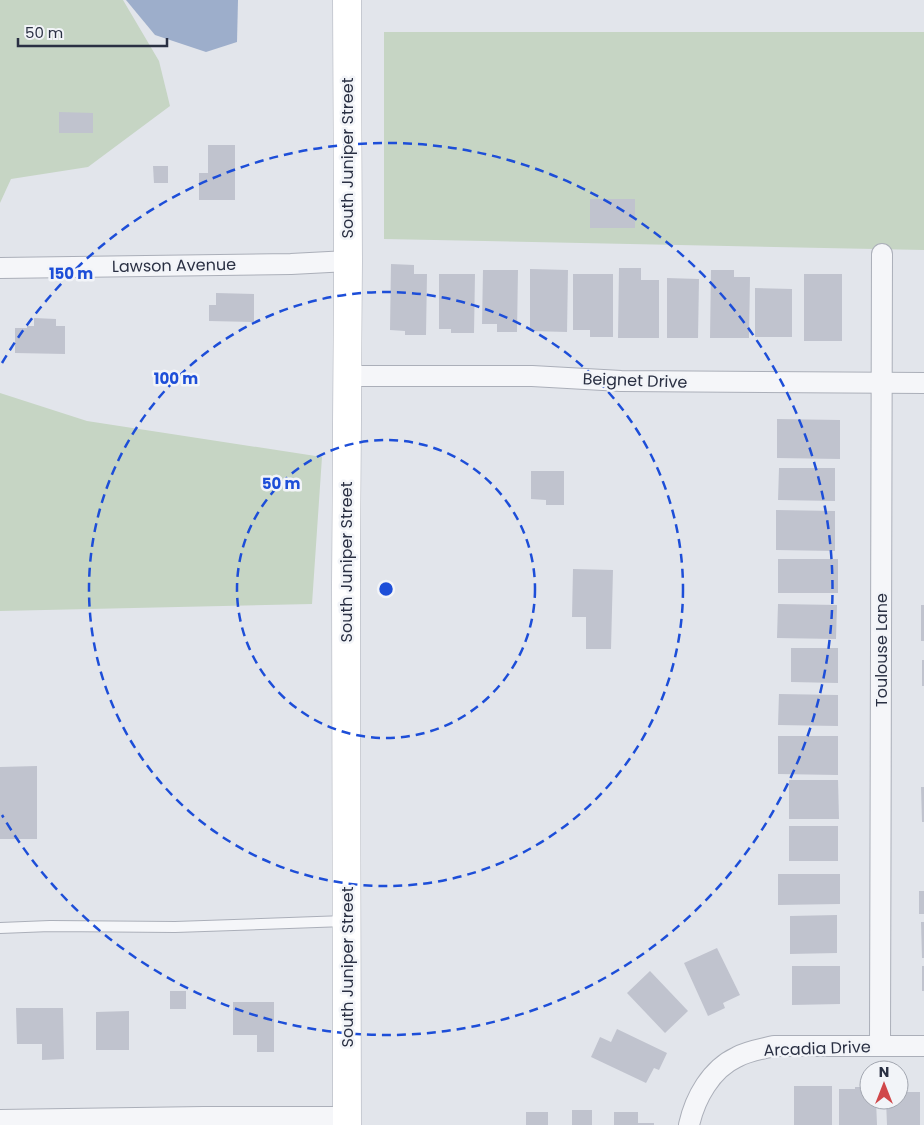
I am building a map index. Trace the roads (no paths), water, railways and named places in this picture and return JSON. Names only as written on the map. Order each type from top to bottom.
[{"type":"street","name":"South Juniper Street","points":[[346,0],[348,261],[346,376],[347,1121]]},
{"type":"street","name":"Toulouse Lane","points":[[880,1046],[882,254]]},
{"type":"street","name":"Lawson Avenue","points":[[0,268],[291,264],[348,261]]},
{"type":"street","name":"Beignet Drive","points":[[346,376],[532,376],[621,381],[924,383]]},
{"type":"street","name":"Arcadia Drive","points":[[689,1125],[701,1091],[716,1071],[736,1057],[753,1051],[774,1046],[924,1046]]},
{"type":"street","points":[[0,1120],[204,1117],[347,1121]]},
{"type":"lane","points":[[0,928],[50,926],[175,927],[346,921]]},
{"type":"water","points":[[126,0],[238,0],[237,42],[206,52],[155,35]]}]
